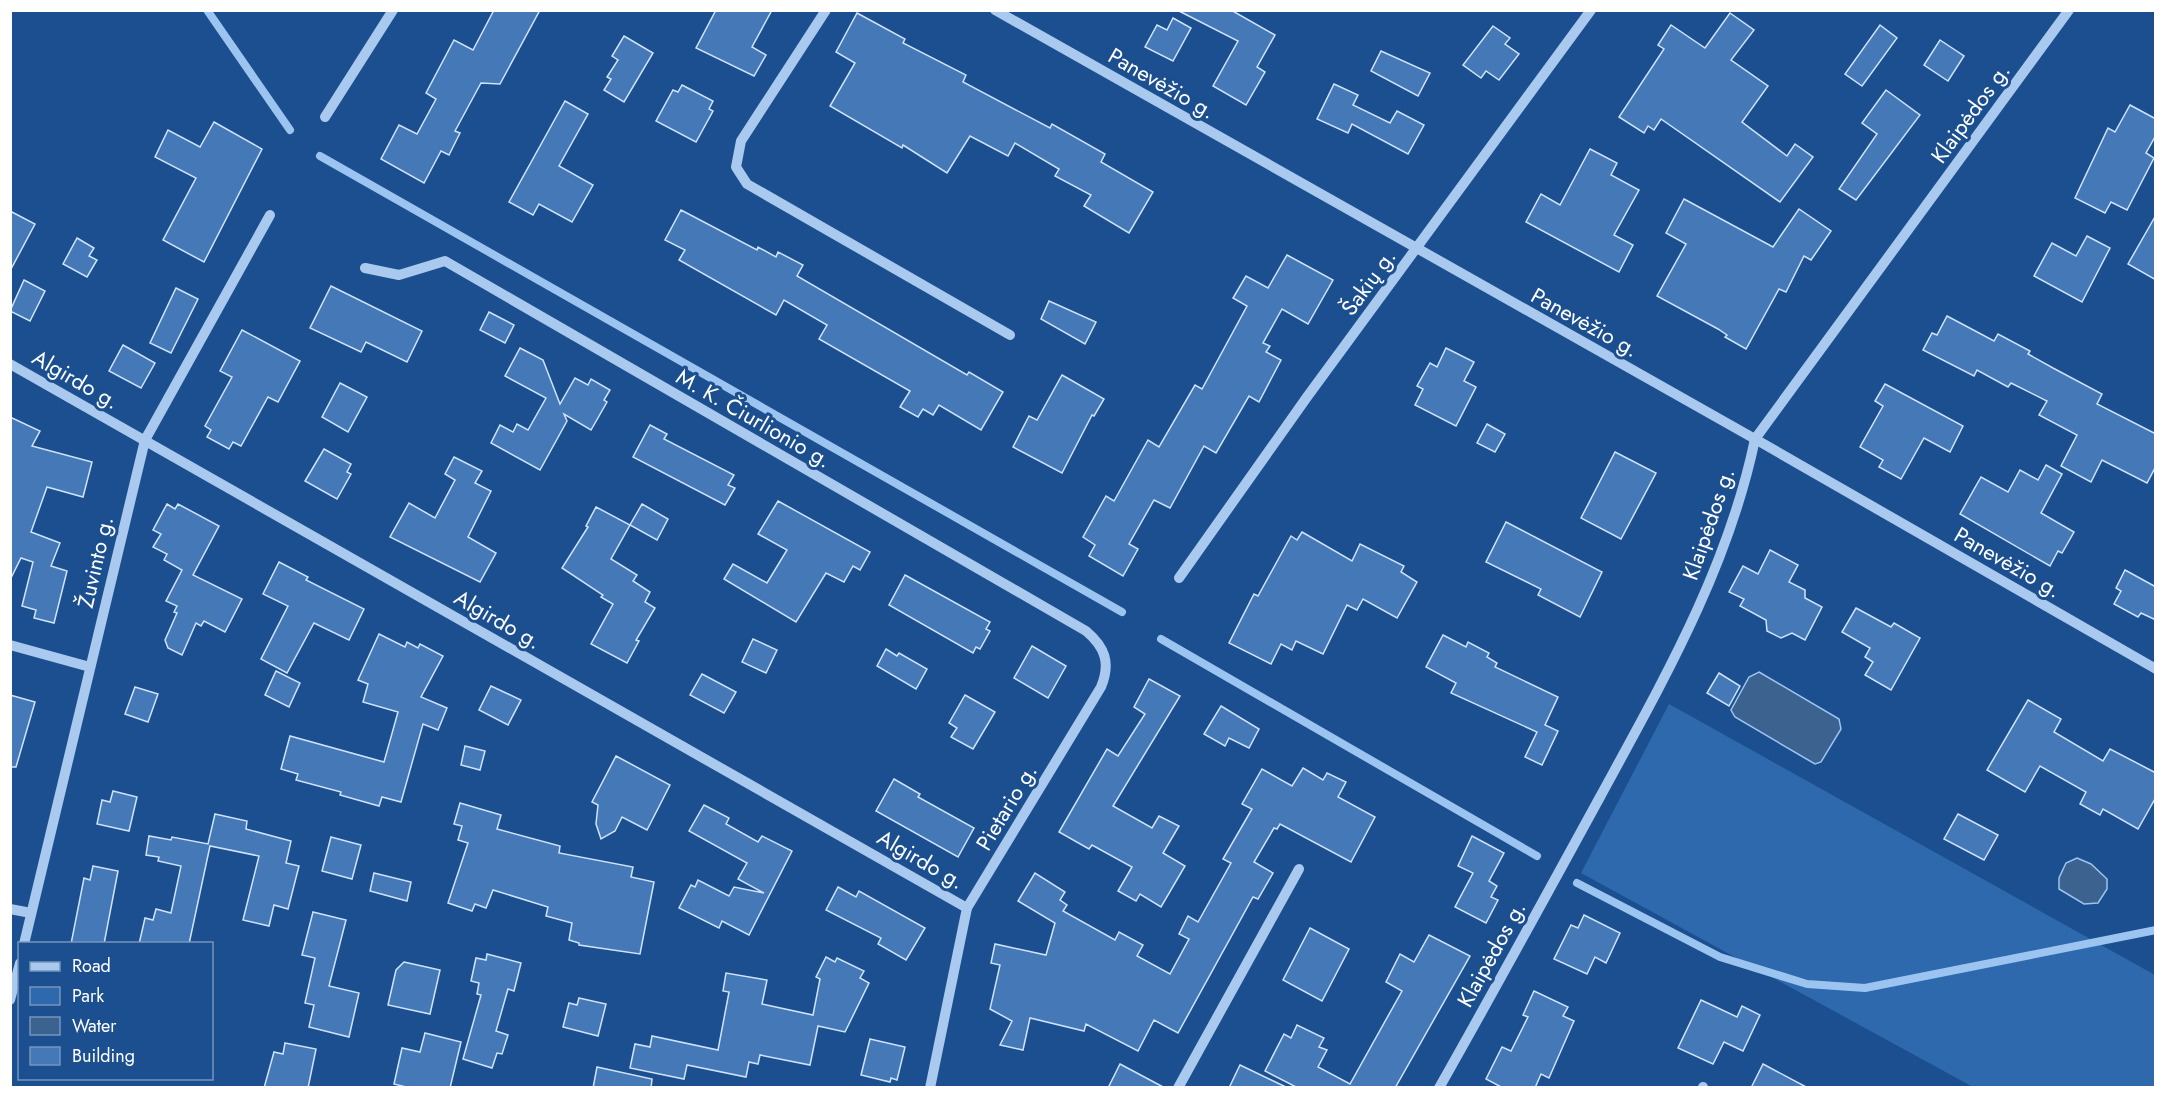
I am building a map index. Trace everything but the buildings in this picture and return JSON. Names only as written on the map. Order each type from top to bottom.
[{"type":"street","points":[[325,117],[393,10]]},
{"type":"street","points":[[826,10],[741,141],[736,167],[747,184],[1011,335]]},
{"type":"street","name":"Panevėžio g.","points":[[995,10],[1416,250],[1755,439],[2156,669]]},
{"type":"street","name":"Šakių g.","points":[[1179,578],[1591,10]]},
{"type":"street","name":"Klaipėdos g.","points":[[1439,1088],[1658,692],[1699,608],[1730,536],[1755,439],[2069,10]]},
{"type":"street","name":"Žuvinto g.","points":[[24,942],[145,440],[270,215]]},
{"type":"street","name":"M. K. Čiurlionio g.","points":[[365,268],[399,275],[445,261],[1086,631],[1096,640],[1107,658]]},
{"type":"street","name":"Algirdo g.","points":[[10,364],[967,908]]},
{"type":"street","points":[[10,645],[90,667]]},
{"type":"street","name":"Pietario g.","points":[[930,1088],[967,908],[1101,687],[1107,669],[1107,658]]},
{"type":"street","points":[[1178,1088],[1299,869]]},
{"type":"street","points":[[10,909],[31,913]]},
{"type":"street","points":[[10,1000],[18,970]]},
{"type":"green space","points":[[1669,704],[2155,975],[2155,1087],[1973,1087],[1581,873]]},
{"type":"water","points":[[1759,672],[1839,719],[1841,729],[1821,762],[1815,764],[1735,717],[1731,710],[1749,677]]},
{"type":"water","points":[[2077,858],[2091,864],[2107,879],[2107,889],[2098,903],[2084,904],[2059,889],[2059,878],[2066,863]]},
{"type":"waterway","points":[[207,10],[290,130]]},
{"type":"waterway","points":[[320,156],[1122,612]]},
{"type":"waterway","points":[[1161,639],[1537,856]]},
{"type":"waterway","points":[[1577,883],[1720,957],[1807,984],[1865,988],[2156,930]]}]
